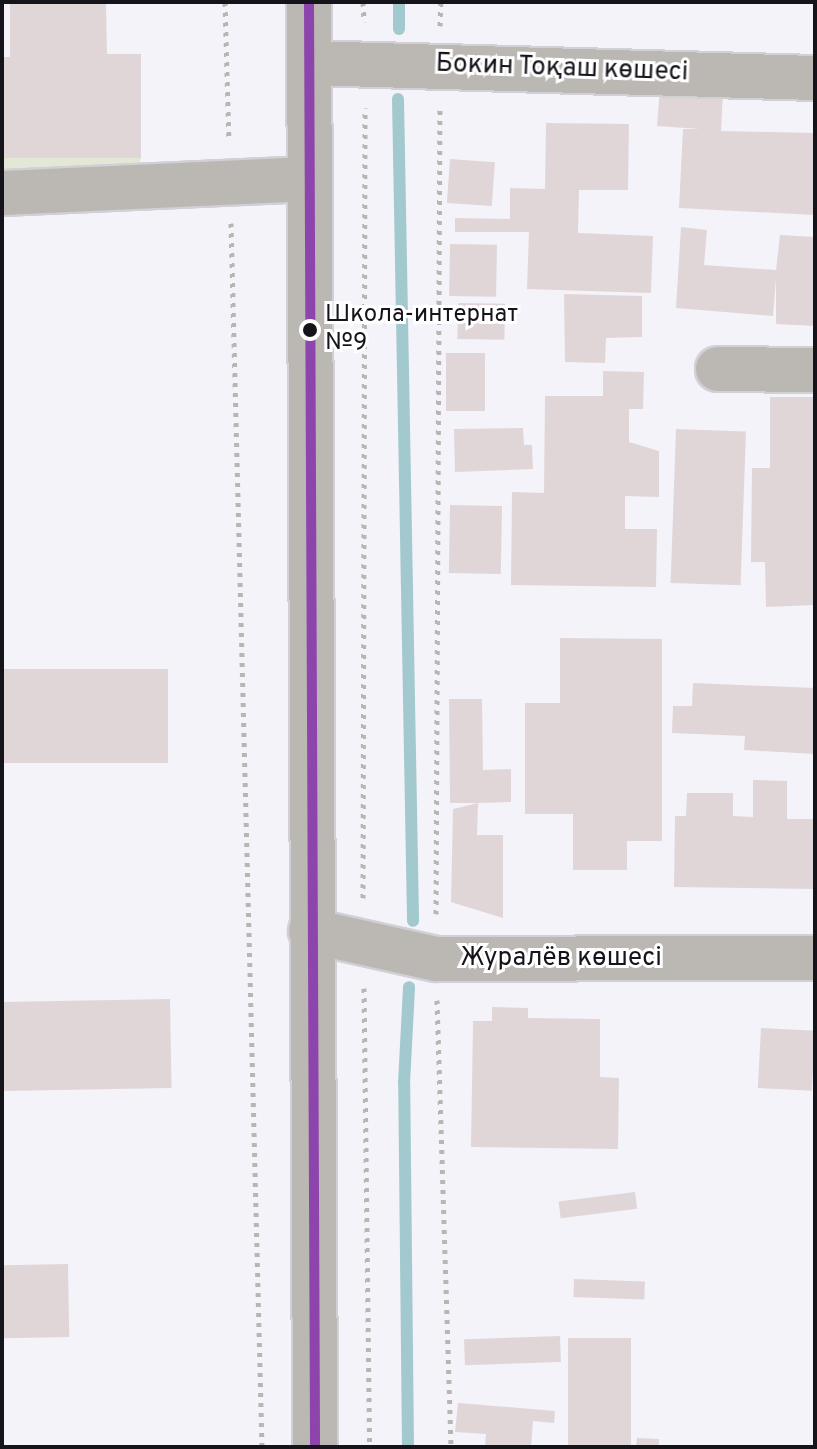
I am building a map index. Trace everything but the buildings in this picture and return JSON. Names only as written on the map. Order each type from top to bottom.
[{"type":"street","points":[[309,2],[315,1447]]},
{"type":"street","name":"Бокин Тоқаш көшесі","points":[[309,63],[815,78]]},
{"type":"street","points":[[2,193],[309,179]]},
{"type":"street","points":[[718,369],[815,370]]},
{"type":"street","name":"Журалёв көшесі","points":[[311,931],[436,959],[815,958]]},
{"type":"path","points":[[225,2],[229,145]]},
{"type":"path","points":[[363,2],[363,942],[370,1447]]},
{"type":"path","points":[[441,2],[436,959],[451,1447]]},
{"type":"path","points":[[230,208],[262,1447]]},
{"type":"green space","points":[[2,158],[141,158],[135,176],[2,179]]},
{"type":"waterway","points":[[399,2],[399,29]]},
{"type":"waterway","points":[[398,99],[413,921]]},
{"type":"waterway","points":[[408,1447],[404,1083],[409,987]]},
{"type":"transit line","points":[[309,2],[315,1447]]},
{"type":"place","name":"Школа-интернат №9","points":[[310,330]]}]
